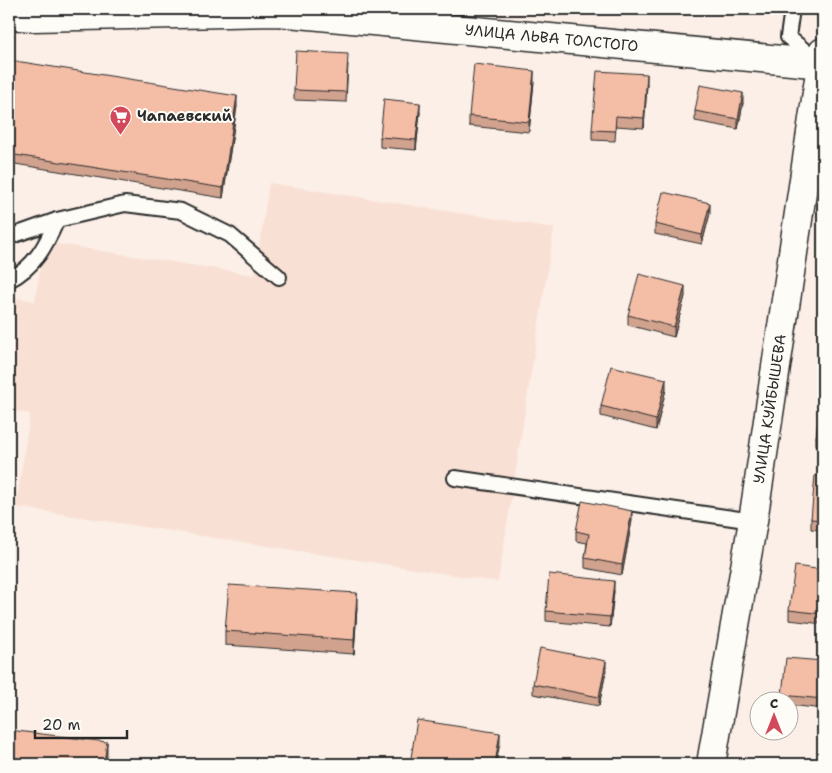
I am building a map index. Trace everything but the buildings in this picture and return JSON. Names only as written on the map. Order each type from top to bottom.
[{"type":"street","name":"УЛИЦА ЛЬВА ТОЛСТОГО","points":[[26,14],[278,12],[823,60]]},
{"type":"street","name":"УЛИЦА КУЙБЫШЕВА","points":[[711,764],[753,521],[823,60]]},
{"type":"lane","points":[[792,9],[788,37],[823,60]]},
{"type":"lane","points":[[9,236],[57,220],[125,204],[181,211],[230,235],[279,277]]},
{"type":"lane","points":[[9,280],[22,274],[44,250],[57,220]]},
{"type":"lane","points":[[454,478],[753,521]]},
{"type":"shaded area","points":[[269,183],[554,228],[498,582],[16,507],[30,414],[9,410],[9,297],[35,301],[44,242],[255,275]]},
{"type":"place","name":"Чапаевский","points":[[121,135]]}]
